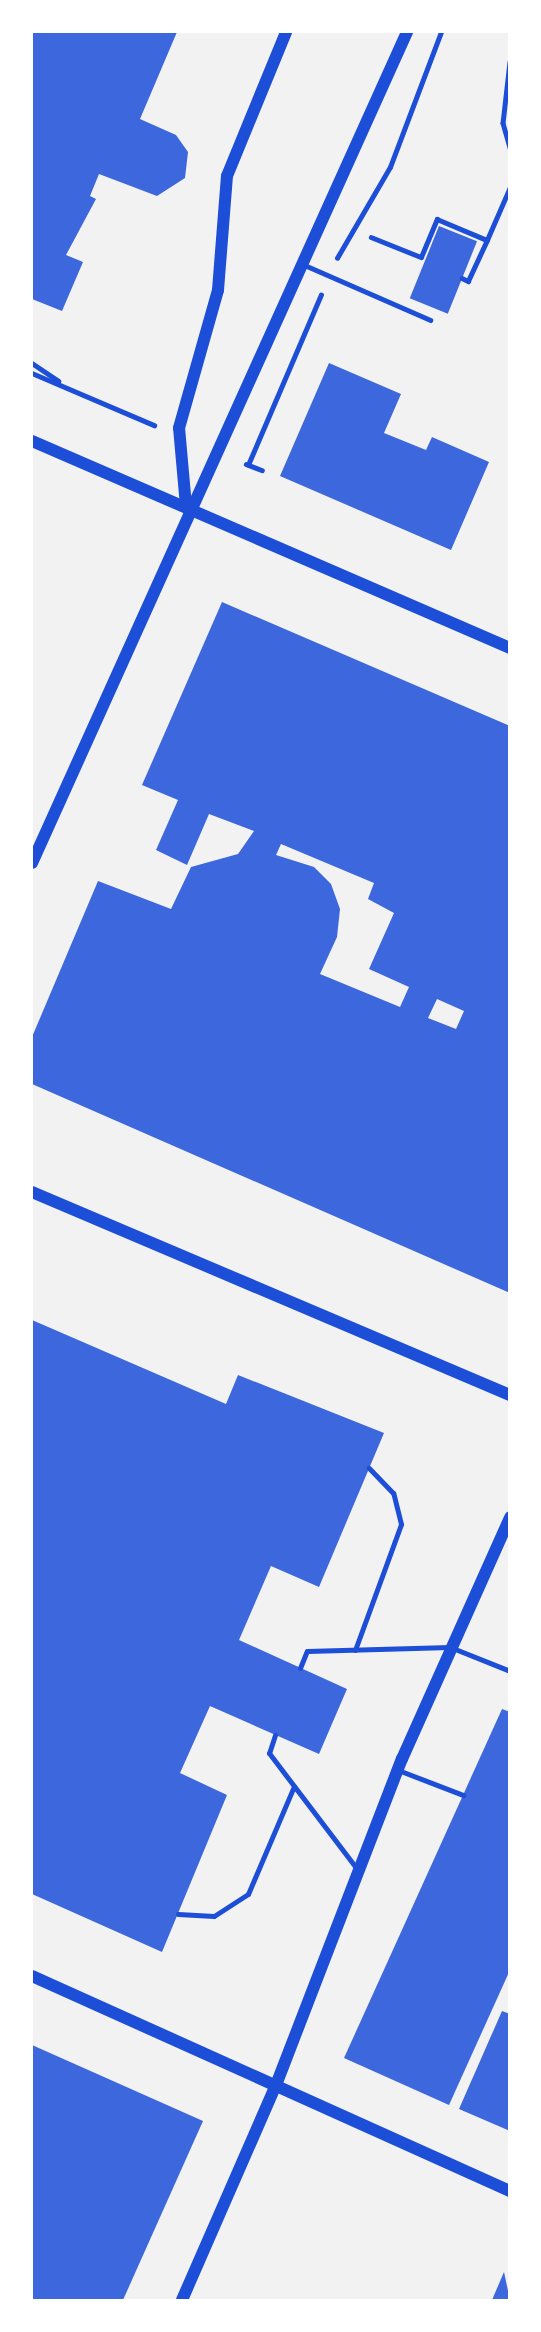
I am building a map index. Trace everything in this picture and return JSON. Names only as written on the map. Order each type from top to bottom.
[{"type":"street","points":[[187,510],[179,428],[218,290],[227,176],[286,32]]},
{"type":"street","points":[[32,863],[187,510],[407,32]]},
{"type":"street","points":[[32,441],[509,648]]},
{"type":"street","points":[[32,1192],[509,1395]]},
{"type":"street","points":[[182,2301],[276,2085],[398,1770],[509,1517]]},
{"type":"street","points":[[32,1976],[509,2191]]},
{"type":"lane","points":[[299,263],[430,320]]},
{"type":"lane","points":[[355,1650],[401,1524],[393,1493],[369,1468]]},
{"type":"lane","points":[[300,1668],[307,1651],[450,1647],[509,1671]]},
{"type":"lane","points":[[275,1735],[269,1753],[358,1870]]},
{"type":"lane","points":[[398,1770],[463,1795]]},
{"type":"lane","points":[[178,1914],[214,1916],[248,1894],[294,1786]]},
{"type":"path","points":[[248,465],[329,276],[390,167],[441,32]]},
{"type":"path","points":[[509,62],[503,123],[509,148]]},
{"type":"path","points":[[462,278],[468,281],[509,187]]},
{"type":"path","points":[[371,236],[424,258],[437,219],[486,240]]},
{"type":"path","points":[[32,363],[69,387]]},
{"type":"path","points":[[32,373],[147,422]]},
{"type":"building","points":[[32,32],[177,32],[140,119],[176,135],[188,152],[185,178],[157,196],[99,174],[90,196],[96,199],[66,255],[83,262],[62,311],[32,299]]},
{"type":"building","points":[[439,226],[477,241],[448,314],[410,298]]},
{"type":"building","points":[[329,363],[401,394],[384,433],[426,450],[432,437],[489,462],[451,550],[280,476]]},
{"type":"building","points":[[222,602],[510,726],[510,1293],[32,1084],[32,1037],[98,881],[171,909],[191,867],[238,854],[254,831],[209,814],[187,865],[156,850],[178,800],[142,785]],"holes":[[[281,844],[374,883],[368,899],[394,913],[369,969],[409,987],[400,1007],[320,974],[337,937],[340,909],[331,884],[314,867],[276,855]],[[437,999],[464,1011],[456,1029],[428,1018]]]},
{"type":"building","points":[[32,1320],[226,1404],[238,1375],[384,1433],[319,1587],[271,1566],[239,1640],[347,1689],[319,1754],[210,1706],[180,1773],[227,1795],[162,1952],[32,1894]]},
{"type":"building","points":[[502,1709],[510,1712],[510,1970],[449,2105],[344,2058]]},
{"type":"building","points":[[502,2011],[510,2014],[510,2131],[459,2109]]},
{"type":"building","points":[[32,2045],[203,2121],[123,2300],[32,2300]]},
{"type":"building","points":[[504,2272],[510,2300],[492,2300]]}]
